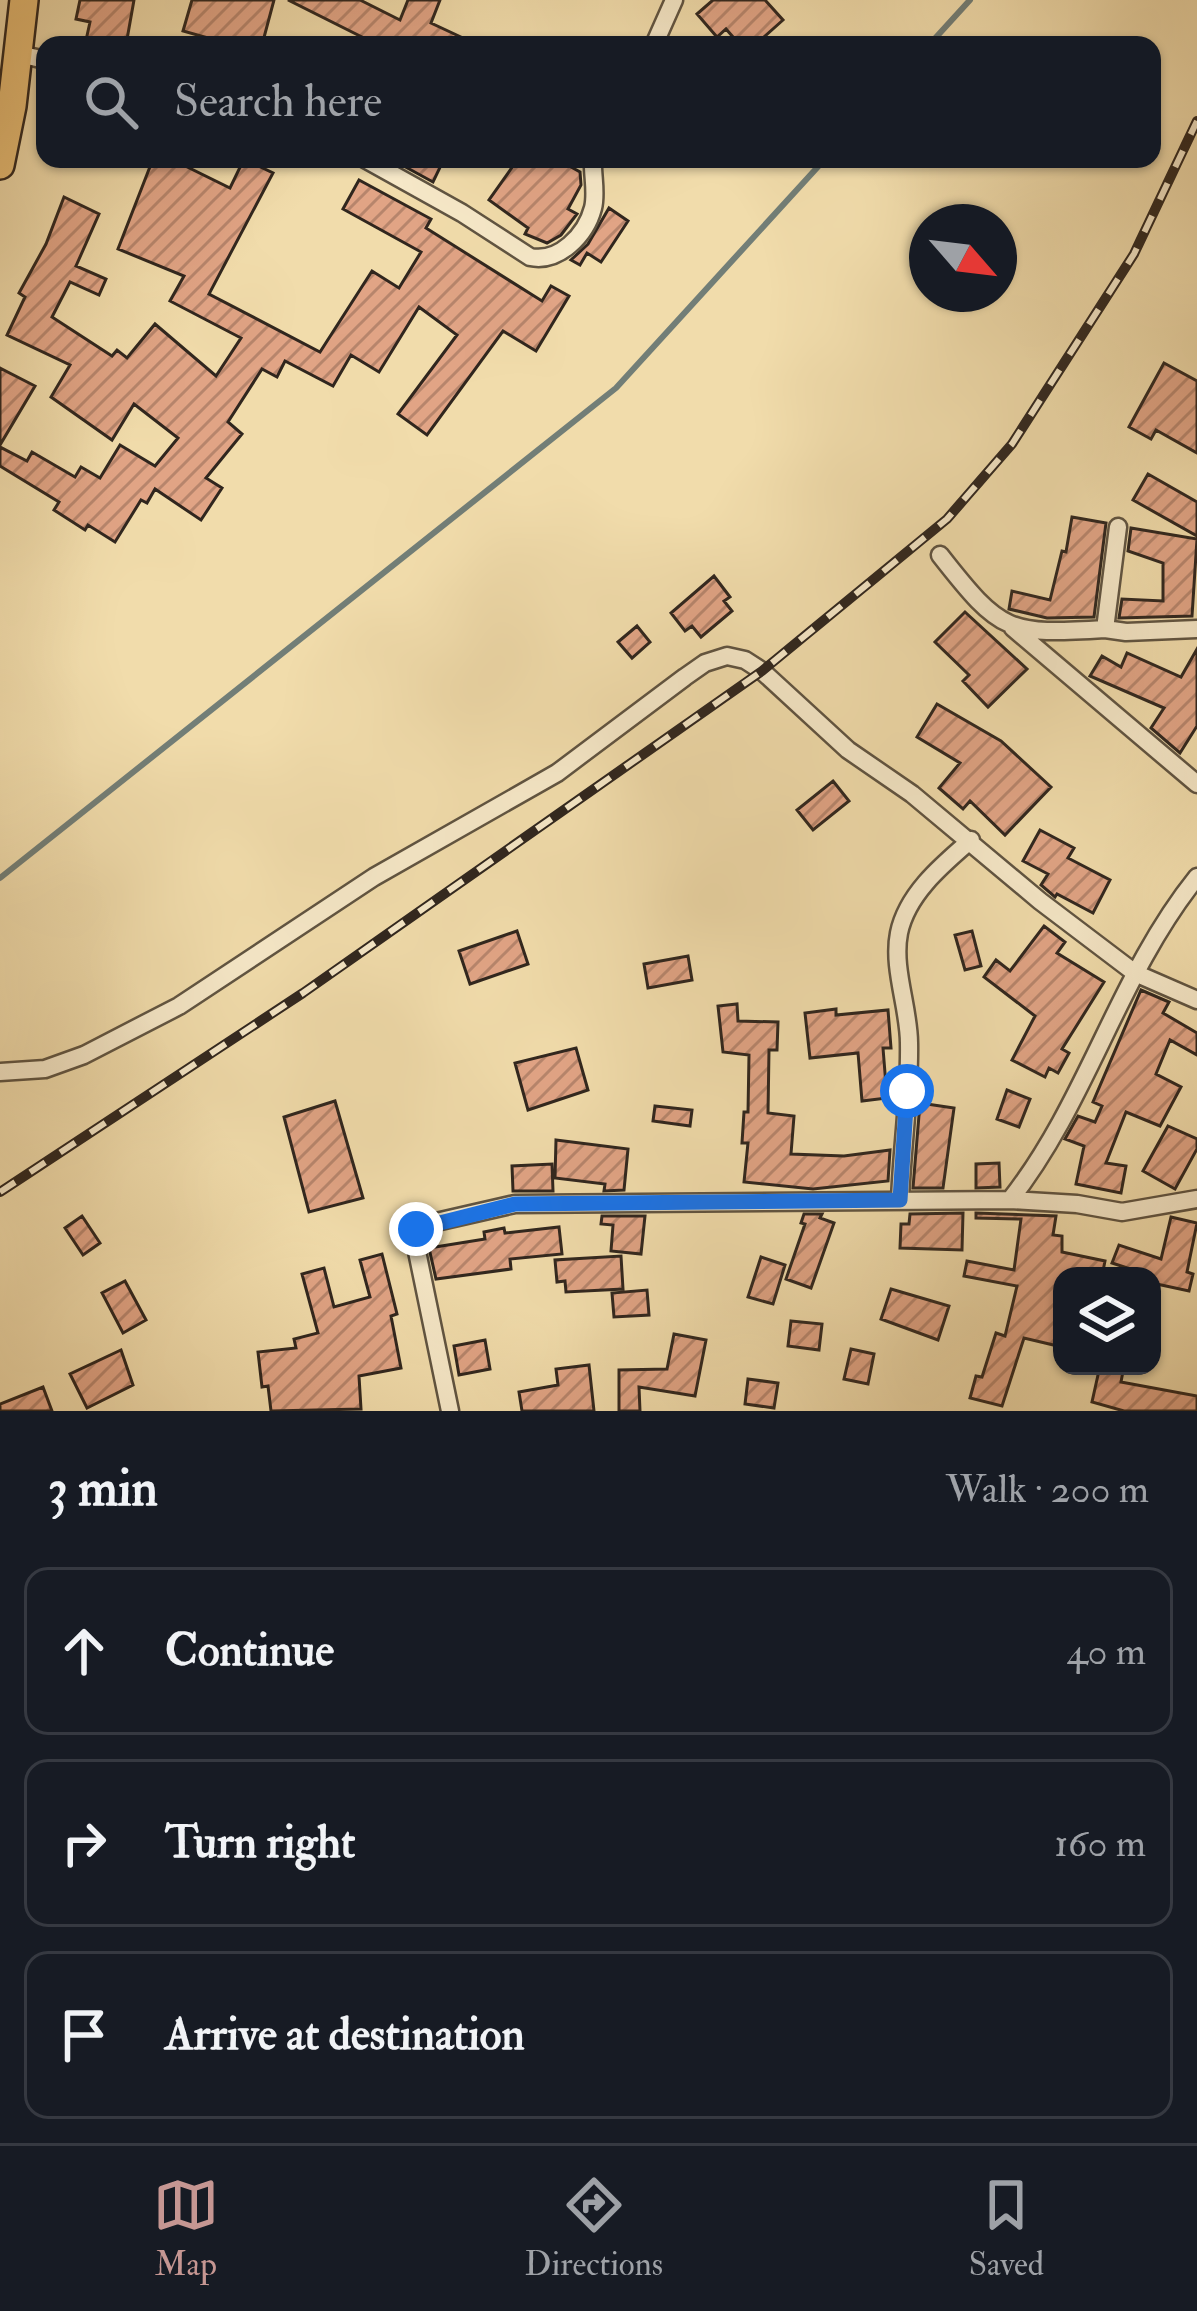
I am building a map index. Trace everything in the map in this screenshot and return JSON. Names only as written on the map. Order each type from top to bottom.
[{"type":"highway","points":[[0,165],[32,57],[24,0]]},
{"type":"street","points":[[658,36],[674,0]]},
{"type":"street","points":[[380,168],[542,259],[571,244],[584,226],[594,206],[593,168]]},
{"type":"street","points":[[1106,628],[1118,527]]},
{"type":"street","points":[[940,555],[983,605],[1197,784]]},
{"type":"street","points":[[1013,628],[1047,632],[1197,628]]},
{"type":"street","points":[[0,1072],[45,1069],[64,1062],[179,1006],[374,878],[557,773],[685,676],[727,656],[762,671],[848,750],[971,840],[1040,902],[1135,973],[1197,1000]]},
{"type":"street","points":[[900,1200],[909,1046],[899,931],[916,896],[936,870],[971,840]]},
{"type":"street","points":[[1010,1200],[1062,1124],[1135,973],[1197,877]]},
{"type":"street","points":[[450,1411],[414,1237],[423,1225],[515,1204],[1010,1200],[1123,1212],[1197,1199]]},
{"type":"building","points":[[80,0],[134,0],[128,36],[87,36],[90,22],[76,19]]},
{"type":"building","points":[[192,0],[274,0],[264,36],[201,36],[183,31]]},
{"type":"building","points":[[288,0],[360,0],[400,20],[408,0],[440,0],[431,23],[459,36],[360,36]]},
{"type":"building","points":[[713,0],[765,0],[783,20],[765,36],[732,36],[726,29],[716,36],[697,14]]},
{"type":"building","points":[[150,168],[189,168],[230,188],[240,168],[263,168],[273,173],[209,294],[320,352],[372,271],[399,288],[421,252],[343,209],[359,180],[431,219],[426,228],[542,301],[551,286],[569,296],[536,351],[503,331],[427,435],[398,414],[457,335],[419,307],[379,372],[351,355],[333,386],[285,361],[277,377],[262,369],[228,422],[242,434],[206,478],[222,488],[201,520],[155,489],[147,503],[141,500],[115,542],[54,510],[59,502],[0,466],[0,447],[27,461],[32,452],[75,477],[81,467],[100,478],[120,445],[155,466],[178,438],[134,404],[112,440],[51,397],[70,365],[7,335],[25,297],[19,293],[46,244],[64,197],[99,214],[76,266],[106,279],[99,295],[70,282],[52,317],[112,356],[117,350],[127,358],[155,324],[216,376],[241,338],[170,301],[184,276],[118,249]]},
{"type":"building","points":[[407,168],[440,168],[433,182]]},
{"type":"building","points":[[512,168],[580,172],[581,185],[568,209],[577,214],[561,235],[547,243],[525,234],[528,228],[489,200]]},
{"type":"building","points":[[609,208],[628,221],[601,262],[587,253],[580,265],[571,260],[588,244]]},
{"type":"building","points":[[1164,363],[1197,381],[1197,453],[1156,430],[1151,439],[1129,427]]},
{"type":"building","points":[[0,368],[35,386],[0,445]]},
{"type":"building","points":[[1148,474],[1197,502],[1197,536],[1133,500]]},
{"type":"building","points":[[1072,517],[1106,523],[1094,617],[1047,618],[1009,609],[1012,591],[1050,600]]},
{"type":"building","points":[[1131,528],[1197,539],[1192,616],[1119,618],[1122,599],[1163,601],[1163,563],[1128,551]]},
{"type":"building","points":[[714,576],[730,597],[724,601],[732,611],[701,637],[692,626],[685,631],[671,613]]},
{"type":"building","points":[[965,612],[1027,669],[988,707],[963,681],[969,675],[935,642]]},
{"type":"building","points":[[637,626],[650,642],[632,658],[618,642]]},
{"type":"building","points":[[1197,649],[1197,726],[1180,753],[1151,728],[1164,708],[1090,676],[1102,656],[1121,667],[1127,653],[1181,677]]},
{"type":"building","points":[[937,704],[1001,741],[1051,787],[1005,835],[970,801],[963,809],[939,788],[960,763],[917,737]]},
{"type":"building","points":[[833,781],[849,801],[813,830],[797,810]]},
{"type":"building","points":[[1040,830],[1074,848],[1068,858],[1110,880],[1093,913],[1055,897],[1041,885],[1048,874],[1023,861]]},
{"type":"building","points":[[1044,926],[1065,942],[1057,953],[1104,982],[1062,1049],[1069,1053],[1058,1073],[1049,1068],[1045,1077],[1012,1060],[1035,1016],[984,977],[996,960],[1010,971]]},
{"type":"building","points":[[517,931],[528,964],[470,984],[459,951]]},
{"type":"building","points":[[972,931],[981,966],[965,970],[955,935]]},
{"type":"building","points":[[688,956],[692,980],[648,988],[644,964]]},
{"type":"building","points":[[1141,990],[1169,1002],[1163,1013],[1197,1033],[1197,1055],[1170,1040],[1156,1074],[1181,1087],[1160,1126],[1126,1112],[1106,1163],[1126,1166],[1121,1193],[1076,1184],[1084,1146],[1065,1139],[1078,1116],[1095,1122],[1102,1106],[1093,1102]]},
{"type":"building","points":[[737,1004],[738,1021],[778,1022],[777,1050],[769,1050],[768,1113],[794,1116],[791,1154],[844,1156],[890,1150],[888,1181],[813,1189],[744,1182],[749,1055],[723,1052],[718,1006]]},
{"type":"building","points":[[836,1009],[836,1015],[888,1010],[891,1048],[883,1048],[887,1098],[862,1101],[858,1053],[810,1058],[805,1013]]},
{"type":"building","points":[[576,1048],[588,1090],[528,1110],[515,1063]]},
{"type":"building","points":[[1007,1090],[1030,1099],[1019,1127],[997,1119]]},
{"type":"building","points":[[335,1101],[363,1198],[309,1212],[284,1117]]},
{"type":"building","points":[[920,1103],[954,1108],[943,1188],[913,1188]]},
{"type":"building","points":[[655,1106],[692,1110],[690,1126],[653,1121]]},
{"type":"building","points":[[1168,1126],[1197,1139],[1197,1149],[1175,1189],[1143,1171]]},
{"type":"building","points":[[556,1140],[628,1149],[624,1190],[604,1191],[605,1184],[555,1178]]},
{"type":"building","points":[[999,1163],[1000,1187],[976,1188],[976,1164]]},
{"type":"building","points":[[552,1164],[553,1191],[513,1191],[512,1166]]},
{"type":"building","points":[[963,1213],[962,1250],[900,1248],[901,1224],[909,1224],[910,1214]]},
{"type":"building","points":[[976,1213],[1056,1216],[1053,1235],[1062,1236],[1062,1252],[1105,1261],[1104,1267],[1053,1267],[1053,1345],[1024,1338],[1002,1406],[970,1398],[996,1333],[1005,1336],[1017,1286],[964,1276],[967,1261],[1014,1270],[1021,1219],[976,1218]]},
{"type":"building","points":[[804,1214],[822,1214],[820,1218],[834,1223],[811,1288],[786,1279],[805,1224],[801,1223]]},
{"type":"building","points":[[82,1216],[100,1243],[83,1255],[65,1228]]},
{"type":"building","points":[[602,1216],[645,1216],[641,1254],[611,1251],[613,1225],[601,1224]]},
{"type":"building","points":[[1171,1217],[1197,1223],[1187,1272],[1193,1274],[1189,1291],[1161,1285],[1161,1267],[1112,1263],[1119,1245],[1161,1259]]},
{"type":"building","points":[[559,1227],[562,1254],[510,1259],[511,1269],[436,1279],[429,1248],[485,1239],[484,1232],[504,1228],[505,1233]]},
{"type":"building","points":[[382,1254],[397,1314],[391,1316],[401,1368],[359,1376],[361,1409],[271,1411],[268,1386],[262,1387],[258,1352],[296,1348],[294,1339],[318,1333],[302,1274],[324,1268],[334,1307],[370,1297],[360,1260]]},
{"type":"building","points":[[621,1256],[623,1289],[566,1292],[565,1281],[557,1282],[555,1260]]},
{"type":"building","points":[[761,1257],[785,1265],[773,1304],[748,1297]]},
{"type":"building","points":[[125,1281],[146,1320],[123,1333],[102,1293]]},
{"type":"building","points":[[891,1289],[949,1306],[938,1340],[881,1319]]},
{"type":"building","points":[[647,1290],[649,1315],[614,1317],[612,1293]]},
{"type":"building","points":[[791,1321],[822,1324],[819,1350],[788,1346]]},
{"type":"building","points":[[674,1334],[706,1340],[695,1396],[639,1387],[640,1411],[619,1411],[619,1370],[667,1369]]},
{"type":"building","points":[[485,1340],[490,1369],[459,1375],[454,1346]]},
{"type":"building","points":[[851,1349],[874,1354],[868,1384],[844,1379]]},
{"type":"building","points":[[121,1350],[133,1385],[87,1408],[70,1374]]},
{"type":"building","points":[[589,1365],[594,1411],[522,1411],[519,1392],[558,1385],[556,1369]]},
{"type":"building","points":[[1098,1375],[1122,1375],[1121,1382],[1197,1396],[1197,1411],[1124,1411],[1092,1402]]},
{"type":"building","points":[[748,1379],[778,1383],[774,1408],[745,1404]]},
{"type":"building","points":[[43,1387],[52,1411],[0,1411],[0,1404]]},
{"type":"waterway","points":[[937,36],[970,0]]},
{"type":"waterway","points":[[0,878],[616,388],[817,168]]},
{"type":"railway","points":[[0,1192],[303,993],[762,671],[947,519],[1012,444],[1134,254],[1197,121]]},
{"type":"route","points":[[416,1229],[515,1204],[900,1200],[907,1091]]}]
